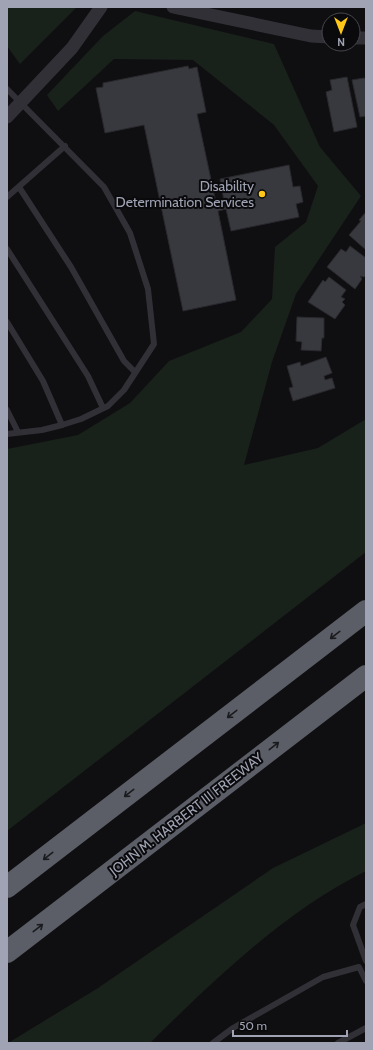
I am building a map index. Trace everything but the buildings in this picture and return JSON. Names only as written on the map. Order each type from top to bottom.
[{"type":"highway","points":[[7,887],[366,611]]},
{"type":"highway","name":"JOHN M. HARBERT III FREEWAY","points":[[7,952],[366,676]]},
{"type":"street","points":[[7,117],[72,48],[101,7]]},
{"type":"street","points":[[173,7],[311,36],[321,37]]},
{"type":"lane","points":[[7,89],[22,102],[104,187],[130,233],[148,289],[154,344],[124,390],[103,408],[81,419],[62,425],[42,430],[7,434]]},
{"type":"lane","points":[[7,196],[65,146]]},
{"type":"lane","points":[[19,187],[71,267],[124,361],[135,372]]},
{"type":"lane","points":[[7,249],[88,376],[103,408]]},
{"type":"lane","points":[[7,322],[43,382],[62,425]]},
{"type":"lane","points":[[7,410],[18,432]]},
{"type":"lane","points":[[213,1043],[233,1028],[322,977],[359,967],[366,962],[353,925],[360,907],[366,904]]},
{"type":"lane","points":[[359,967],[366,981]]},
{"type":"lane","points":[[338,1043],[366,1028]]},
{"type":"shaded area","points":[[7,7],[77,7],[20,64],[7,46]]},
{"type":"shaded area","points":[[135,11],[274,44],[320,147],[361,196],[296,294],[272,362],[244,465],[318,448],[366,419],[366,552],[7,831],[7,449],[78,435],[130,403],[169,361],[241,332],[272,299],[275,247],[306,222],[318,186],[274,125],[193,60],[114,59],[58,111],[47,95],[103,36]]},
{"type":"shaded area","points":[[366,823],[366,871],[336,887],[279,926],[225,971],[150,1043],[8,1043],[98,988],[273,868]]},
{"type":"place","name":"Disability Determination Services","points":[[262,194]]}]
